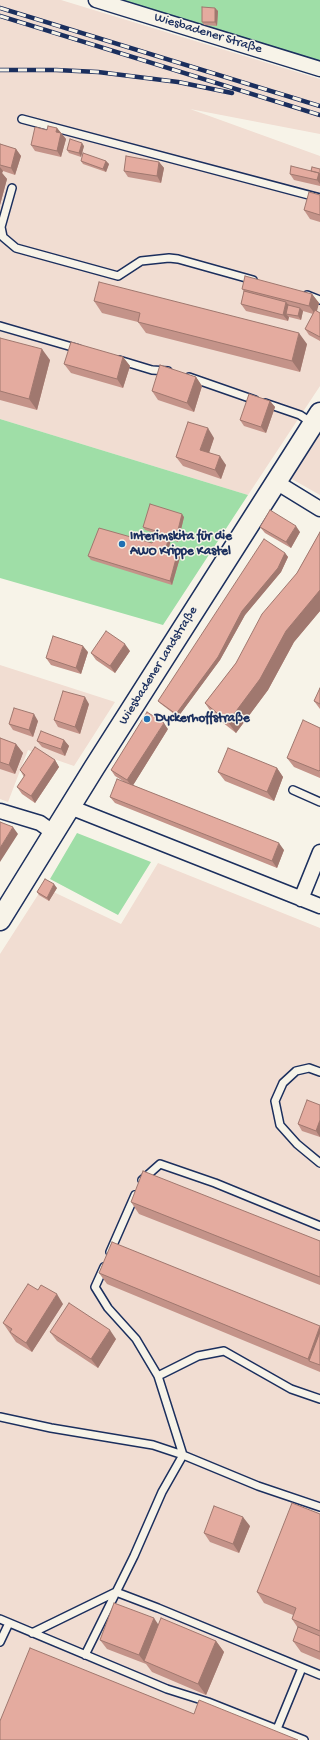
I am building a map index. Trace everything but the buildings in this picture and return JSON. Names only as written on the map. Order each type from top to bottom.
[{"type":"main road","name":"Wiesbadener Landstraße","points":[[0,920],[70,807],[317,419]]},
{"type":"street","name":"Wiesbadener Straße","points":[[96,0],[320,69]]},
{"type":"street","points":[[276,482],[320,509]]},
{"type":"street","points":[[70,807],[320,906]]},
{"type":"street","points":[[0,811],[40,824],[54,833]]},
{"type":"street","points":[[301,899],[320,852]]},
{"type":"lane","points":[[22,119],[320,198]]},
{"type":"lane","points":[[12,188],[1,227],[3,237],[16,248],[118,276],[141,261],[169,258],[178,259],[259,282]]},
{"type":"lane","points":[[296,292],[320,300]]},
{"type":"lane","points":[[0,326],[83,350]]},
{"type":"lane","points":[[114,359],[152,370],[174,372]]},
{"type":"lane","points":[[181,374],[300,415],[317,419]]},
{"type":"lane","points":[[293,790],[320,802]]},
{"type":"lane","points":[[320,1072],[309,1068],[296,1071],[283,1083],[274,1102],[280,1125],[297,1144],[320,1163]]},
{"type":"lane","points":[[85,1655],[162,1492],[183,1455],[158,1376],[136,1340],[108,1308],[95,1287],[143,1178],[160,1164],[215,1183],[320,1226]]},
{"type":"lane","points":[[158,1376],[198,1356],[224,1351],[290,1389],[320,1399]]},
{"type":"lane","points":[[0,1417],[51,1428],[153,1445],[183,1455],[258,1486],[320,1507]]},
{"type":"lane","points":[[32,1633],[116,1592],[320,1675]]},
{"type":"lane","points":[[0,1619],[167,1689],[208,1702],[304,1740]]},
{"type":"lane","points":[[0,1642],[9,1623]]},
{"type":"lane","points":[[277,1729],[302,1668]]},
{"type":"shaded area","points":[[0,0],[61,0],[320,79],[320,134],[190,109],[320,156],[320,386],[248,495],[0,419]]},
{"type":"shaded area","points":[[320,429],[320,495],[290,478]]},
{"type":"shaded area","points":[[0,665],[115,702],[74,766],[28,750],[8,802],[0,799]]},
{"type":"shaded area","points":[[158,863],[320,928],[320,1740],[0,1740],[0,954],[43,887],[121,924]]},
{"type":"green space","points":[[116,0],[320,0],[320,62]]},
{"type":"green space","points":[[0,419],[248,495],[163,625],[0,578]]},
{"type":"green space","points":[[77,833],[151,862],[118,915],[50,879]]},
{"type":"railway","points":[[0,8],[320,106]]},
{"type":"railway","points":[[0,16],[320,115]]},
{"type":"railway","points":[[0,70],[98,72],[178,82],[232,93]]},
{"type":"place","name":"Interimskita für die AWO Krippe Kastel","points":[[122,544]]},
{"type":"place","name":"Dyckerhoffstraße","points":[[147,719]]}]
